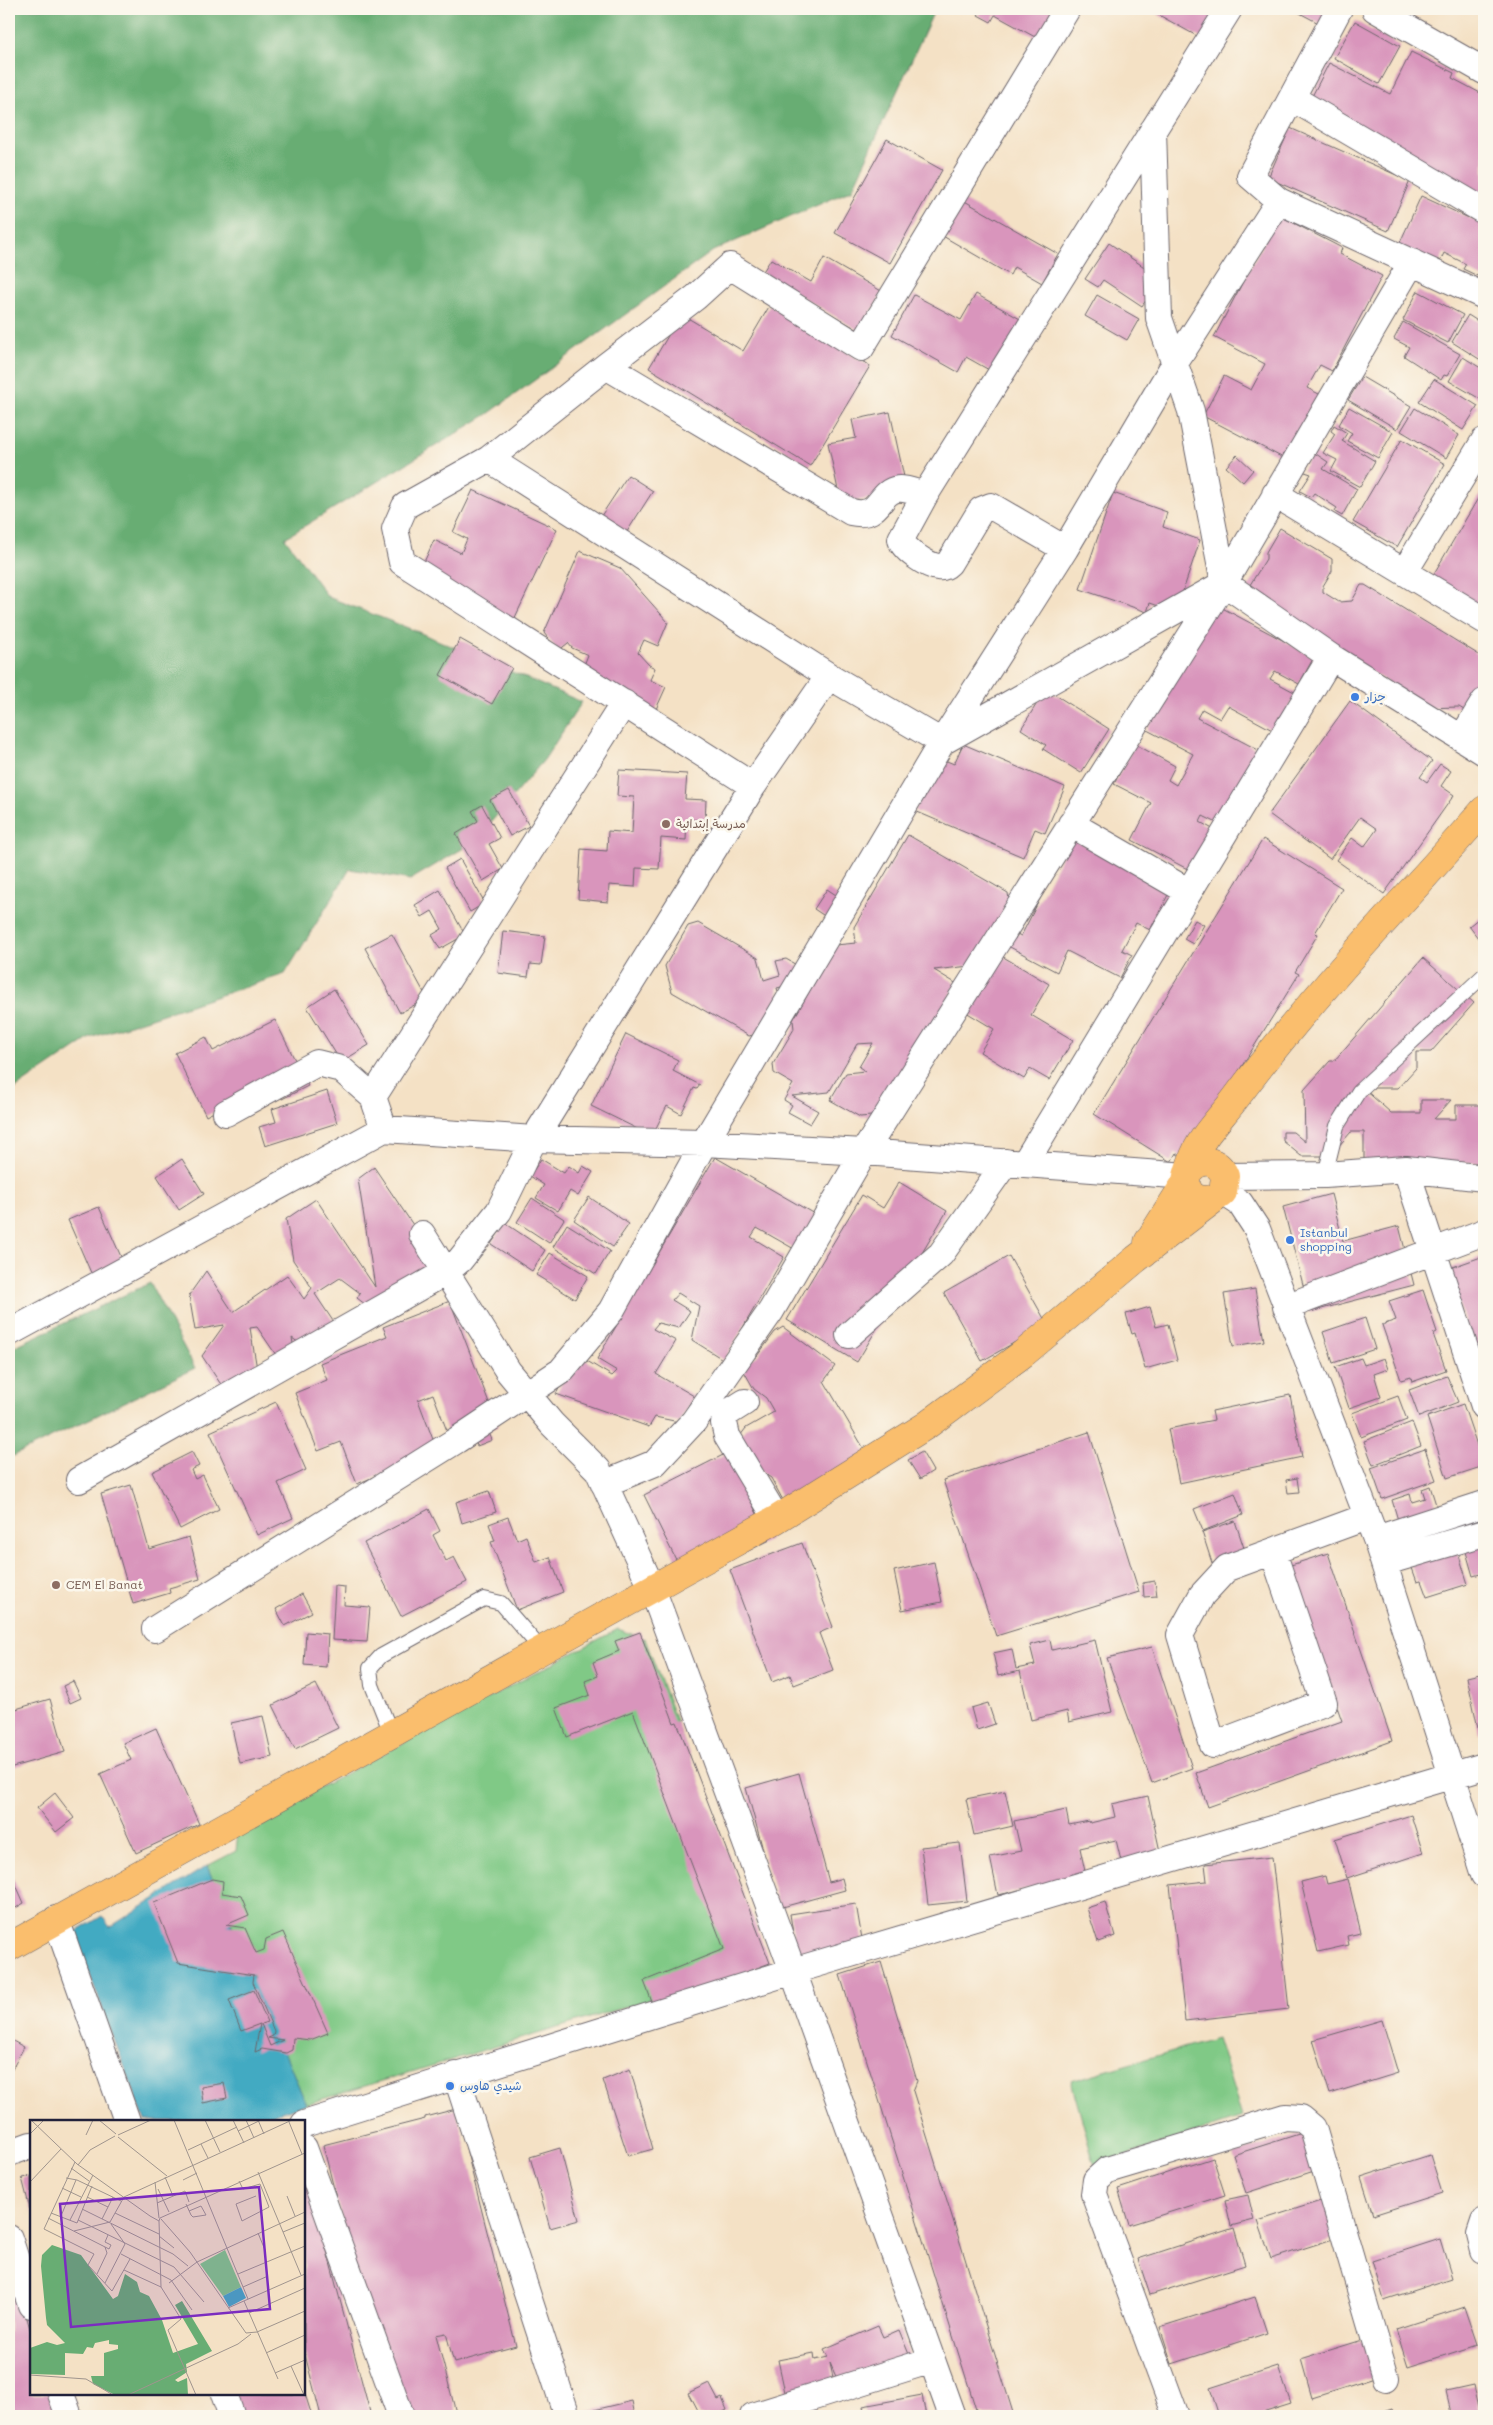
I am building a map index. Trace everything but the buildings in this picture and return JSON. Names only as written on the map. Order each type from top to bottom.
[{"type":"main road","points":[[1136,1259],[1188,1176],[1200,1144],[1269,1053],[1484,810]]},
{"type":"main road","points":[[1188,1176],[1192,1195],[1206,1201],[1220,1183],[1235,1099]]},
{"type":"main road","points":[[9,1947],[56,1919],[777,1519],[927,1425],[1024,1353],[1136,1259],[1220,1183]]},
{"type":"street","points":[[753,786],[402,562],[394,529],[405,506],[489,459],[696,297],[730,266],[861,348],[1067,9]]},
{"type":"street","points":[[1065,549],[994,507],[987,506],[981,510],[949,563],[943,567],[935,567],[907,550],[901,539],[903,530],[1229,9]]},
{"type":"street","points":[[1339,9],[1250,176],[1279,201],[1484,296]]},
{"type":"street","points":[[1375,9],[1484,71]]},
{"type":"street","points":[[1292,98],[1484,211]]},
{"type":"street","points":[[1153,130],[1159,318],[1190,411],[1224,583],[1331,657],[1484,752]]},
{"type":"street","points":[[155,1629],[457,1440],[561,1371],[611,1311],[704,1144],[942,742],[1065,549],[1175,363],[1279,201]]},
{"type":"street","points":[[604,1484],[655,1463],[694,1421],[771,1311],[864,1152],[1224,583],[1412,262]]},
{"type":"street","points":[[606,366],[851,512],[864,513],[876,509],[890,492],[898,489],[925,496]]},
{"type":"street","points":[[1405,571],[1484,441]]},
{"type":"street","points":[[489,459],[829,676],[942,742]]},
{"type":"street","points":[[1276,494],[1484,620]]},
{"type":"street","points":[[942,742],[1224,583]]},
{"type":"street","points":[[848,1335],[941,1254],[1015,1163],[1189,892],[1331,657]]},
{"type":"street","points":[[79,1480],[446,1272],[460,1260],[499,1210],[534,1139],[753,786],[829,676]]},
{"type":"street","points":[[1462,738],[1484,702]]},
{"type":"street","points":[[373,1096],[624,703]]},
{"type":"street","points":[[1071,824],[1189,892]]},
{"type":"street","points":[[226,1112],[317,1063],[341,1069],[373,1096],[384,1129]]},
{"type":"street","points":[[9,1333],[384,1129],[534,1139],[704,1144],[864,1152],[1188,1176]]},
{"type":"street","points":[[1406,1169],[1477,1366],[1484,1406]]},
{"type":"street","points":[[1220,1183],[1406,1169],[1484,1178]]},
{"type":"street","points":[[1220,1183],[1253,1219],[1371,1528],[1484,1875]]},
{"type":"street","points":[[1286,1307],[1484,1232]]},
{"type":"street","points":[[422,1234],[508,1371],[552,1424],[598,1470],[652,1588],[793,1971],[952,2416]]},
{"type":"street","points":[[745,1402],[726,1414],[724,1423],[727,1436],[777,1519]]},
{"type":"street","points":[[1273,1552],[1324,1703],[1213,1745],[1180,1635],[1202,1595],[1227,1568],[1273,1552],[1371,1528],[1484,1504]]},
{"type":"street","points":[[1384,1564],[1484,1533]]},
{"type":"street","points":[[305,2124],[793,1971],[1450,1774],[1484,1766]]},
{"type":"street","points":[[56,1919],[118,2119]]},
{"type":"street","points":[[456,2075],[568,2416]]},
{"type":"street","points":[[1176,2416],[1094,2194],[1096,2180],[1107,2170],[1284,2117],[1301,2118],[1313,2128],[1386,2378]]},
{"type":"street","points":[[9,2153],[30,2145]]},
{"type":"street","points":[[305,2151],[401,2416]]},
{"type":"street","points":[[1484,2222],[1480,2234],[1484,2250]]},
{"type":"street","points":[[9,2238],[30,2302]]},
{"type":"street","points":[[753,2416],[932,2360]]},
{"type":"street","points":[[61,2395],[69,2416]]},
{"type":"street","points":[[224,2395],[232,2416]]},
{"type":"lane","points":[[1325,1175],[1337,1126],[1359,1090],[1484,975]]},
{"type":"lane","points":[[391,1733],[372,1685],[370,1668],[382,1656],[484,1599],[502,1603],[541,1650]]},
{"type":"green space","points":[[9,9],[935,9],[852,190],[713,251],[488,414],[285,538],[328,597],[416,631],[582,702],[544,760],[474,842],[410,880],[350,869],[285,974],[90,1038],[9,1093]]},
{"type":"green space","points":[[150,1283],[195,1368],[9,1458],[9,1349]]},
{"type":"green space","points":[[618,1629],[645,1639],[761,1945],[646,2001],[306,2104],[207,1866],[236,1851],[238,1831]]},
{"type":"green space","points":[[1217,2038],[1242,2117],[1095,2166],[1071,2081]]},
{"type":"water","points":[[207,1866],[306,2104],[256,2120],[145,2120],[74,1933],[102,1916],[110,1927]]},
{"type":"place","name":"جزار","points":[[1355,697]]},
{"type":"place","name":"مدرسة إبتدائية","points":[[666,824]]},
{"type":"place","name":"Istanbul shopping","points":[[1290,1240]]},
{"type":"place","name":"CEM El Banat","points":[[56,1585]]},
{"type":"place","name":"شيدي هاوس","points":[[450,2086]]}]
